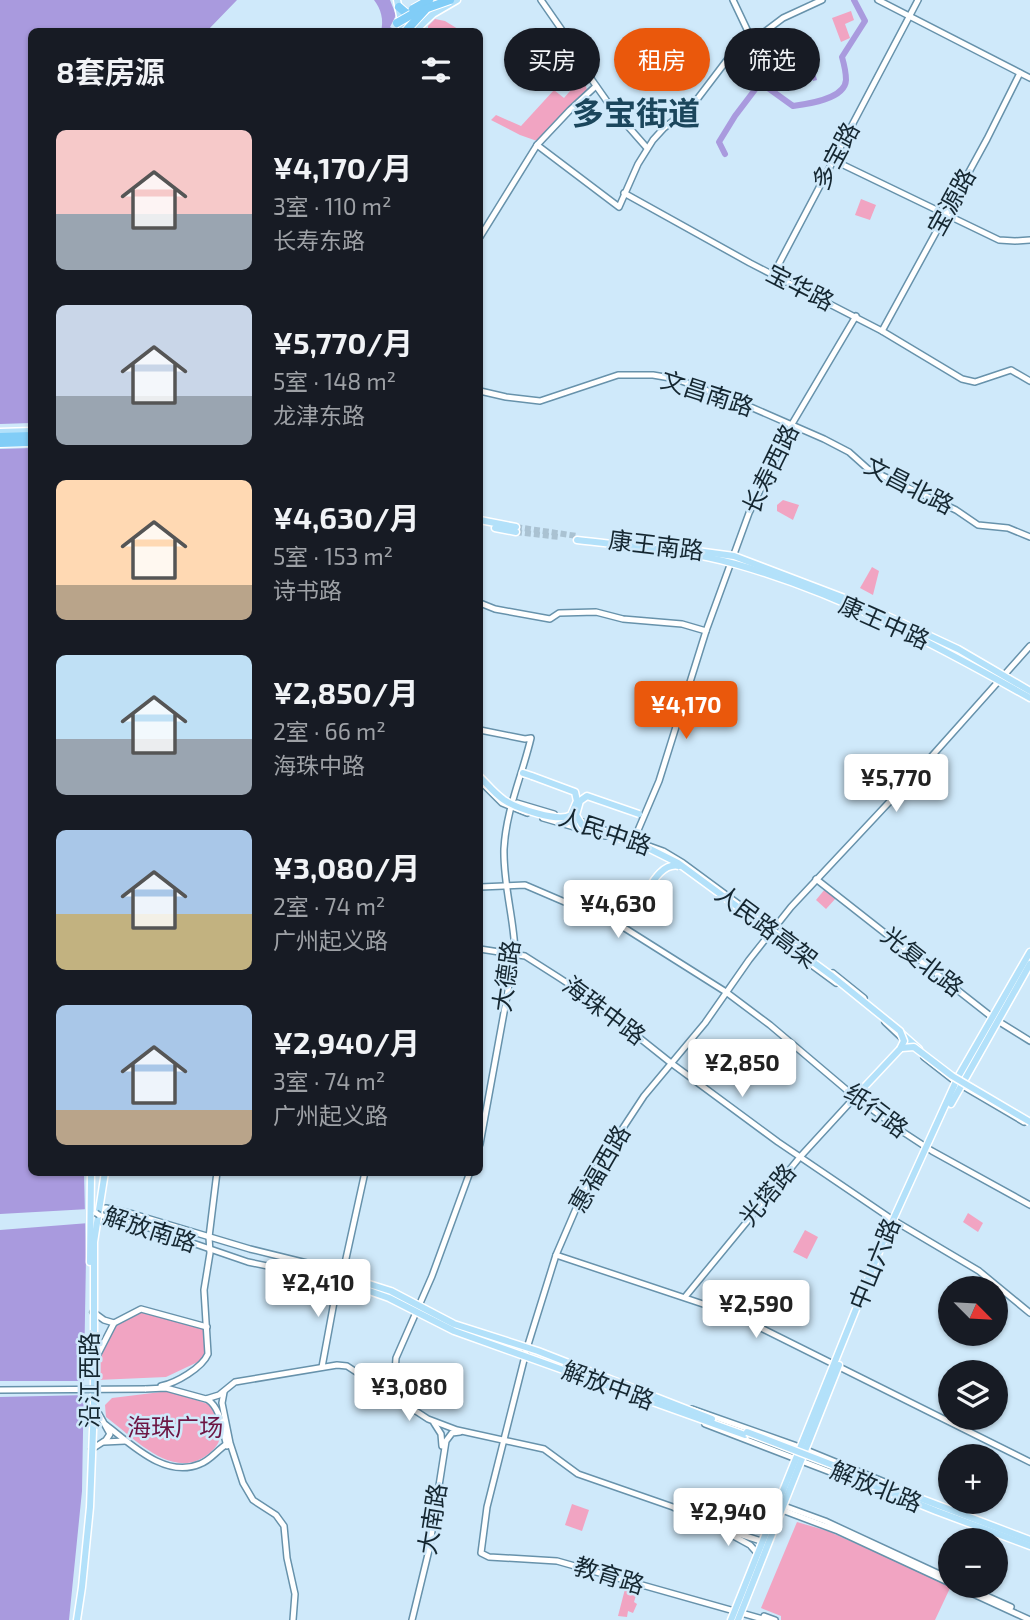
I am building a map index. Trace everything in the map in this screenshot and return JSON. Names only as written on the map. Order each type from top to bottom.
[{"type":"highway","points":[[397,25],[409,11],[429,0]]},
{"type":"highway","points":[[412,28],[441,0]]},
{"type":"highway","points":[[411,28],[420,15],[441,0]]},
{"type":"highway","points":[[397,25],[416,12],[450,0]]},
{"type":"highway","points":[[398,3],[410,14],[423,15]]},
{"type":"highway","points":[[0,433],[28,436]]},
{"type":"highway","points":[[0,443],[28,442]]},
{"type":"main road","points":[[414,28],[457,0]]},
{"type":"main road","points":[[397,25],[398,3]]},
{"type":"main road","points":[[0,433],[28,430]]},
{"type":"main road","points":[[483,523],[516,529]]},
{"type":"main road","name":"康王南路","points":[[577,538],[732,560]]},
{"type":"main road","name":"康王中路","points":[[732,560],[887,622],[1030,691]]},
{"type":"main road","name":"康王中路","points":[[1000,677],[1030,698]]},
{"type":"main road","points":[[523,773],[577,794],[578,801],[573,813],[561,819]]},
{"type":"main road","name":"人民路高架","points":[[483,780],[512,805],[648,848],[684,867],[832,976],[946,1072],[1030,1122]]},
{"type":"main road","points":[[582,825],[576,813],[580,801],[587,796],[641,815]]},
{"type":"main road","points":[[641,900],[666,867],[672,864],[684,867]]},
{"type":"main road","points":[[995,1019],[1030,952]]},
{"type":"main road","points":[[995,1019],[1030,964]]},
{"type":"main road","name":"中山六路","points":[[800,1454],[894,1221],[959,1081],[995,1019]]},
{"type":"main road","points":[[855,1097],[900,1049],[904,1041],[900,1031]]},
{"type":"main road","points":[[900,1049],[914,1047],[928,1058]]},
{"type":"main road","name":"沿江西路","points":[[81,1587],[89,1468],[97,1212],[91,1176]]},
{"type":"main road","points":[[97,1212],[104,1176]]},
{"type":"main road","points":[[92,1185],[103,1185]]},
{"type":"main road","name":"沿江西路","points":[[81,1587],[90,1507],[97,1212]]},
{"type":"main road","name":"解放南路","points":[[344,1279],[391,1291],[418,1309]]},
{"type":"main road","name":"解放南路","points":[[344,1279],[418,1309]]},
{"type":"main road","name":"解放中路","points":[[418,1309],[448,1329],[526,1352],[800,1454]]},
{"type":"main road","name":"解放中路","points":[[526,1352],[540,1361],[685,1410]]},
{"type":"main road","points":[[739,1614],[758,1554],[783,1508],[800,1454]]},
{"type":"main road","points":[[731,1620],[739,1614],[800,1454]]},
{"type":"main road","name":"解放北路","points":[[800,1454],[1028,1543]]},
{"type":"main road","name":"解放北路","points":[[922,1502],[980,1528]]},
{"type":"main road","name":"解放北路","points":[[1008,1537],[1028,1543]]},
{"type":"main road","points":[[75,1620],[81,1587]]},
{"type":"street","points":[[539,0],[559,28]]},
{"type":"street","points":[[539,0],[557,28]]},
{"type":"street","points":[[733,0],[746,28]]},
{"type":"street","points":[[768,28],[785,16],[822,0]]},
{"type":"street","points":[[878,0],[1030,78]]},
{"type":"street","name":"多宝路","points":[[773,275],[918,0]]},
{"type":"street","points":[[537,145],[619,207],[647,148],[664,128],[692,106],[724,64]]},
{"type":"street","name":"宝源路","points":[[882,331],[1020,73]]},
{"type":"street","points":[[483,232],[537,145],[591,91]]},
{"type":"street","points":[[600,91],[620,119],[647,148]]},
{"type":"street","points":[[833,160],[999,240],[1030,240]]},
{"type":"street","name":"宝华路","points":[[624,193],[773,275],[856,316],[967,381],[975,382],[1011,370],[1030,381]]},
{"type":"street","name":"长寿西路","points":[[633,842],[641,815],[667,758],[706,631],[759,489],[792,424],[856,316]]},
{"type":"street","name":"文昌南路","points":[[483,392],[540,401],[615,375],[653,375],[704,388],[792,424]]},
{"type":"street","name":"文昌北路","points":[[792,424],[844,449],[868,469],[956,510],[978,524],[1008,528],[1030,537]]},
{"type":"street","points":[[483,604],[550,619],[559,613],[596,612],[623,619],[682,624],[706,631]]},
{"type":"street","name":"惠福西路","points":[[481,1553],[486,1507],[526,1352],[556,1255],[593,1174],[632,1113],[705,1023],[771,933],[816,879],[923,766],[1030,646]]},
{"type":"street","name":"大德路","points":[[483,731],[531,738],[523,773],[511,804],[504,849],[514,952],[483,1127]]},
{"type":"street","points":[[483,781],[496,798],[511,804]]},
{"type":"street","name":"人民中路","points":[[511,804],[633,842],[677,866],[840,986],[937,1070],[1030,1122]]},
{"type":"street","name":"光复北路","points":[[816,879],[995,1019],[1030,1041]]},
{"type":"street","name":"纸行路","points":[[483,887],[531,886],[623,928],[726,992],[795,1043],[855,1097],[928,1148],[1030,1205]]},
{"type":"street","points":[[483,949],[514,952]]},
{"type":"street","name":"海珠中路","points":[[514,952],[533,960],[580,991],[671,1063],[800,1157],[894,1221],[979,1271],[1030,1313]]},
{"type":"street","name":"光塔路","points":[[685,1297],[800,1157],[855,1097]]},
{"type":"street","points":[[145,1388],[167,1385],[204,1362],[209,1349],[204,1290],[216,1176]]},
{"type":"street","points":[[364,1176],[345,1263],[349,1271],[371,1284]]},
{"type":"street","points":[[400,1401],[395,1373],[396,1357],[418,1309],[468,1176]]},
{"type":"street","points":[[95,1237],[101,1224],[112,1219],[116,1210]]},
{"type":"street","name":"解放南路","points":[[97,1212],[116,1210],[327,1268],[344,1279]]},
{"type":"street","name":"解放南路","points":[[97,1212],[112,1219],[140,1225],[227,1255],[288,1272],[344,1279]]},
{"type":"street","points":[[227,1255],[225,1249],[232,1244]]},
{"type":"street","points":[[556,1255],[733,1314],[1030,1462]]},
{"type":"street","points":[[322,1367],[334,1302],[344,1279]]},
{"type":"street","points":[[94,1363],[114,1324],[141,1309],[207,1327]]},
{"type":"street","points":[[93,1312],[114,1324]]},
{"type":"street","points":[[520,1373],[530,1364],[540,1361]]},
{"type":"street","points":[[206,1399],[219,1395],[227,1387],[241,1380],[337,1365],[350,1367],[432,1421],[467,1432],[544,1449],[578,1474],[673,1507],[750,1545],[758,1554]]},
{"type":"street","points":[[227,1387],[221,1399],[228,1444]]},
{"type":"street","points":[[0,1389],[166,1388],[212,1403],[219,1414],[228,1444],[250,1496],[276,1515],[284,1526],[287,1558],[295,1594],[291,1620]]},
{"type":"street","points":[[92,1449],[108,1439],[110,1434],[93,1405]]},
{"type":"street","points":[[685,1410],[922,1502]]},
{"type":"street","points":[[685,1410],[922,1502]]},
{"type":"street","name":"大南路","points":[[410,1620],[425,1556],[441,1451],[441,1434],[432,1421]]},
{"type":"street","points":[[106,1425],[157,1462],[181,1467],[192,1467],[206,1461],[228,1444]]},
{"type":"street","name":"大南路","points":[[410,1620],[429,1550],[446,1441],[452,1433],[467,1432]]},
{"type":"street","points":[[103,1442],[125,1441]]},
{"type":"street","points":[[783,1508],[938,1576]]},
{"type":"street","points":[[717,1527],[766,1542]]},
{"type":"street","name":"教育路","points":[[481,1553],[489,1557],[546,1559],[739,1614]]},
{"type":"street","points":[[984,1598],[1030,1618]]},
{"type":"street","points":[[989,1598],[1030,1618]]},
{"type":"street","points":[[739,1614],[766,1620]]},
{"type":"street","points":[[739,1614],[775,1620]]},
{"type":"green space","points":[[851,11],[854,20],[845,24],[850,38],[841,42],[832,18]]},
{"type":"green space","points":[[435,19],[456,28],[428,28]]},
{"type":"green space","points":[[553,91],[564,98],[570,91],[588,92],[537,141],[491,120],[496,115],[521,126]]},
{"type":"green space","points":[[861,199],[876,205],[870,220],[855,215]]},
{"type":"green space","points":[[783,500],[799,505],[793,520],[777,511],[777,505]]},
{"type":"green space","points":[[872,567],[879,571],[873,595],[860,588]]},
{"type":"green space","points":[[825,889],[836,898],[826,909],[816,900]]},
{"type":"green space","points":[[968,1213],[983,1223],[978,1232],[963,1222]]},
{"type":"green space","points":[[805,1230],[818,1237],[807,1259],[793,1252]]},
{"type":"green space","name":"海珠广场","points":[[144,1312],[205,1330],[206,1346],[202,1360],[166,1377],[97,1380],[104,1347],[115,1328],[132,1315]]},
{"type":"green space","name":"海珠广场","points":[[169,1391],[211,1405],[217,1416],[220,1439],[213,1450],[199,1460],[185,1463],[157,1455],[106,1417],[105,1405],[112,1398]]},
{"type":"green space","points":[[572,1504],[589,1510],[582,1531],[565,1525]]},
{"type":"green space","points":[[797,1522],[828,1531],[938,1580],[938,1598],[945,1598],[935,1620],[781,1620],[781,1616],[761,1608]]},
{"type":"green space","points":[[625,1589],[637,1592],[634,1602],[637,1604],[633,1613],[628,1611],[627,1617],[618,1616]]},
{"type":"shaded area","points":[[0,0],[237,0],[210,28],[28,28],[28,1176],[84,1176],[86,1257],[82,1491],[69,1620],[0,1620]]},
{"type":"shaded area","points":[[374,0],[390,0],[396,15],[390,27],[392,28],[381,28]]},
{"type":"pier","points":[[28,423],[28,448],[0,449],[0,424]]},
{"type":"pier","points":[[89,1209],[89,1223],[0,1230],[0,1214]]},
{"type":"pier","points":[[0,1381],[88,1381],[88,1395],[0,1397]]},
{"type":"waterway","points":[[725,154],[719,142],[757,87],[768,88],[793,106],[825,99],[839,92],[846,80],[842,57],[865,21],[854,0]]},
{"type":"tunnel","points":[[516,527],[577,536]]},
{"type":"tunnel","points":[[516,532],[559,537]]},
{"type":"district","name":"多宝街道","points":[[636,114]]}]
